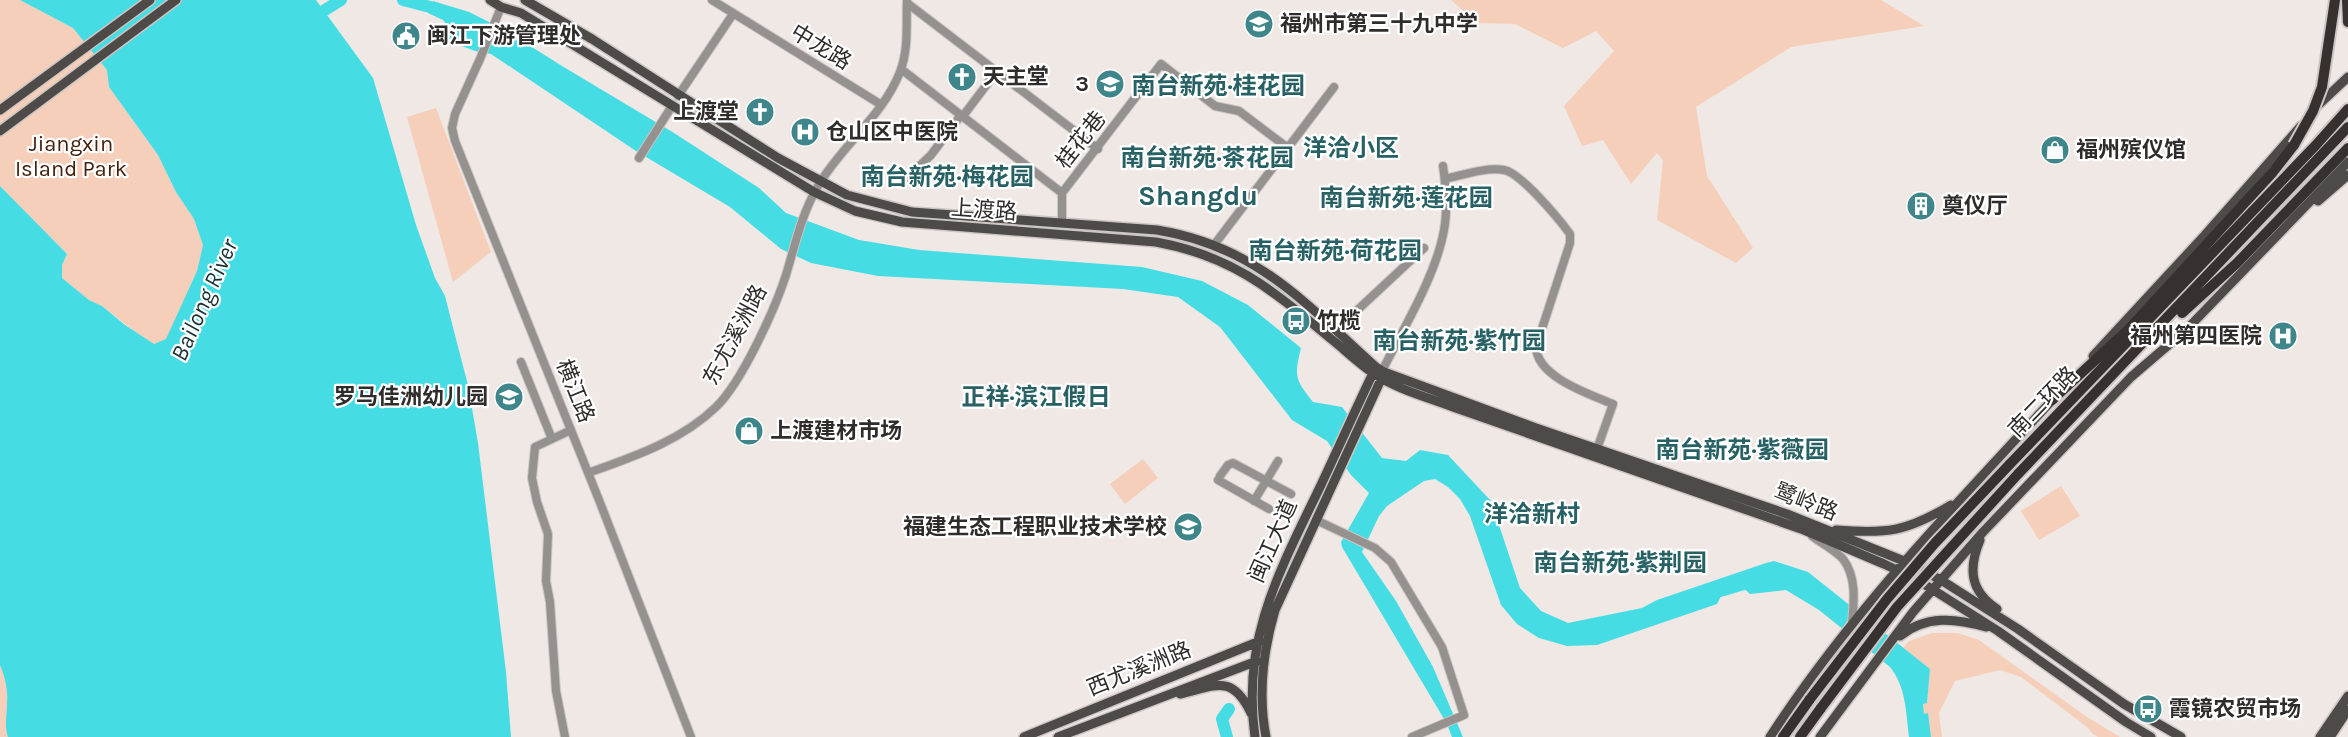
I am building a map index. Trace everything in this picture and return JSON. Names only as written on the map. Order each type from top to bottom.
[{"type":"highway","points":[[2052,400],[2129,329],[2277,167],[2294,145],[2313,111],[2323,81],[2335,0]]},
{"type":"highway","points":[[2347,0],[2348,22]]},
{"type":"highway","name":"南二环路","points":[[1784,737],[1810,699],[1887,599],[1935,543],[2348,109]]},
{"type":"highway","name":"南二环路","points":[[1800,737],[1897,607],[2018,474],[2348,127]]},
{"type":"highway","points":[[2123,365],[2237,263],[2348,148]]},
{"type":"highway","points":[[2101,369],[2129,329]]},
{"type":"main road","points":[[0,110],[150,0]]},
{"type":"main road","points":[[0,131],[176,0]]},
{"type":"main road","name":"上渡路","points":[[490,0],[500,7],[521,13],[814,192],[855,211],[902,222],[1156,242],[1202,253],[1259,281],[1379,372]]},
{"type":"main road","name":"上渡路","points":[[525,0],[592,39],[778,158],[820,182],[854,197],[904,211],[1157,230],[1214,245],[1246,260],[1274,277],[1336,330],[1379,372]]},
{"type":"main road","points":[[1770,737],[1852,623],[1897,570],[1958,501],[2197,244],[2316,108],[2348,77]]},
{"type":"main road","points":[[1820,737],[1888,645],[1983,532],[2131,377],[2187,329],[2348,162]]},
{"type":"main road","points":[[2297,217],[2348,175]]},
{"type":"main road","name":"闽江大道","points":[[1255,737],[1252,716],[1254,662],[1263,616],[1275,583],[1352,418],[1379,372]]},
{"type":"main road","name":"闽江大道","points":[[1266,737],[1262,688],[1268,638],[1279,601],[1359,428],[1379,372]]},
{"type":"main road","name":"鹭岭路","points":[[1379,372],[1828,530],[1905,561],[1941,580],[2018,629],[2124,704],[2181,737]]},
{"type":"main road","name":"鹭岭路","points":[[1379,372],[1453,407],[1804,530],[1897,570],[1998,631],[2126,722],[2151,737]]},
{"type":"main road","points":[[1828,530],[1878,533],[1897,530],[1924,521],[1958,501]]},
{"type":"main road","points":[[1983,532],[1973,561],[1976,587],[1984,599],[2007,615],[2018,629]]},
{"type":"main road","points":[[1888,645],[1914,626],[1933,621],[1960,621],[1998,631]]},
{"type":"main road","name":"西尤溪洲路","points":[[1024,737],[1268,638]]},
{"type":"main road","name":"西尤溪洲路","points":[[1058,737],[1149,700],[1265,658]]},
{"type":"main road","points":[[1149,700],[1209,685],[1221,685],[1240,694],[1252,716]]},
{"type":"main road","points":[[2325,736],[2348,696]]},
{"type":"main road","points":[[2325,736],[2348,710]]},
{"type":"street","name":"中龙路","points":[[712,0],[880,104]]},
{"type":"street","points":[[907,1],[906,39],[901,69],[1062,193]]},
{"type":"street","points":[[907,1],[1098,149]]},
{"type":"street","name":"横江路","points":[[500,7],[453,121],[455,141],[691,737]]},
{"type":"street","points":[[678,96],[733,14]]},
{"type":"street","name":"桂花巷","points":[[1062,223],[1062,193],[1161,64],[1215,106],[1239,111],[1288,148]]},
{"type":"street","name":"东尤溪洲路","points":[[588,473],[660,446],[717,406],[734,384],[781,289],[806,209],[814,192],[880,104],[901,69]]},
{"type":"street","points":[[906,179],[931,155],[997,71]]},
{"type":"street","points":[[1214,245],[1334,87]]},
{"type":"street","points":[[639,158],[672,106]]},
{"type":"street","points":[[1379,372],[1417,300],[1442,243],[1447,213],[1443,166]]},
{"type":"street","points":[[1445,179],[1493,170],[1507,170],[1522,179],[1570,234],[1570,243],[1536,352],[1540,362],[1553,375],[1613,404],[1598,448]]},
{"type":"street","points":[[1336,330],[1424,248]]},
{"type":"street","points":[[521,362],[552,439]]},
{"type":"street","points":[[565,737],[556,691],[550,602],[546,581],[548,534],[537,502],[532,471],[535,447],[571,430]]},
{"type":"street","points":[[1254,501],[1278,462]]},
{"type":"street","points":[[1269,509],[1219,478],[1228,465],[1233,463],[1291,494]]},
{"type":"street","points":[[1317,520],[1375,548],[1391,562],[1437,637],[1446,657],[1464,715],[1412,737]]},
{"type":"street","points":[[1804,530],[1843,560],[1853,581],[1852,623]]},
{"type":"green space","name":"Jiangxin Island Park","points":[[0,0],[20,0],[73,28],[107,70],[109,87],[158,155],[176,192],[194,219],[203,245],[197,271],[167,339],[154,344],[146,340],[62,278],[62,265],[67,254],[0,186]]},
{"type":"green space","points":[[1451,0],[1881,0],[1924,26],[1791,47],[1696,107],[1707,176],[1753,248],[1736,263],[1657,220],[1663,161],[1657,153],[1631,184],[1603,140],[1582,146],[1564,106],[1614,51],[1596,31],[1563,48],[1515,24],[1477,23]]},
{"type":"green space","points":[[436,108],[491,252],[453,282],[407,117]]},
{"type":"green space","points":[[1143,459],[1158,478],[1125,504],[1110,484]]},
{"type":"green space","points":[[2061,486],[2080,516],[2039,540],[2021,511]]},
{"type":"green space","points":[[1932,633],[1958,633],[1979,640],[2087,717],[2120,737],[2098,737],[2021,677],[2000,670],[1955,681],[1939,713],[1942,737],[1931,737],[1928,714],[1924,714],[1923,703],[1927,703],[1930,669],[1903,648],[1909,641]]},
{"type":"green space","points":[[0,665],[7,688],[8,737],[0,737]]},
{"type":"water","name":"Bailong River","points":[[20,0],[316,0],[373,78],[416,225],[435,278],[445,296],[468,385],[478,443],[506,672],[511,737],[8,737],[7,688],[0,665],[0,186],[67,254],[62,265],[62,278],[89,300],[102,306],[154,344],[166,339],[197,271],[203,245],[194,219],[176,192],[158,155],[109,87],[107,70],[73,28]]},
{"type":"water","points":[[433,1],[469,12],[505,30],[674,133],[759,188],[786,213],[859,240],[919,250],[1142,267],[1202,281],[1248,305],[1301,348],[1297,365],[1299,382],[1313,402],[1342,407],[1382,458],[1406,461],[1420,450],[1448,455],[1491,501],[1520,588],[1541,611],[1568,623],[1642,608],[1657,600],[1774,561],[1808,572],[1930,669],[1927,703],[1923,704],[1924,714],[1928,713],[1931,737],[1909,737],[1902,691],[1890,667],[1819,610],[1786,590],[1750,594],[1736,581],[1727,584],[1717,604],[1597,645],[1567,646],[1539,638],[1517,624],[1501,605],[1470,516],[1460,499],[1448,487],[1435,479],[1424,481],[1387,506],[1379,516],[1362,552],[1396,601],[1433,667],[1463,737],[1452,737],[1447,724],[1342,547],[1341,542],[1369,493],[1351,475],[1327,441],[1292,420],[1220,327],[1178,297],[1123,289],[878,276],[811,263],[781,249],[730,207],[636,151],[491,54],[475,51],[446,40],[449,27],[443,20],[428,13]]},
{"type":"waterway","points":[[312,18],[341,0]]},
{"type":"waterway","points":[[403,0],[444,13]]},
{"type":"waterway","points":[[1710,594],[1754,581]]},
{"type":"waterway","points":[[1227,737],[1222,719],[1229,709]]},
{"type":"place","name":"福州市第三十九中学","points":[[1259,24]]},
{"type":"place","name":"闽江下游管理处","points":[[406,36]]},
{"type":"place","name":"天主堂","points":[[962,77]]},
{"type":"place","name":"3","points":[[1110,84]]},
{"type":"place","name":"上渡堂","points":[[760,112]]},
{"type":"place","name":"仓山区中医院","points":[[805,132]]},
{"type":"place","name":"福州殡仪馆","points":[[2055,150]]},
{"type":"place","name":"奠仪厅","points":[[1921,206]]},
{"type":"place","name":"竹榄","points":[[1296,321]]},
{"type":"place","name":"福州第四医院","points":[[2283,336]]},
{"type":"place","name":"罗马佳洲幼儿园","points":[[509,397]]},
{"type":"place","name":"上渡建材市场","points":[[749,431]]},
{"type":"place","name":"福建生态工程职业技术学校","points":[[1188,527]]},
{"type":"place","name":"霞镜农贸市场","points":[[2148,709]]},
{"type":"district","name":"南台新苑·桂花园","points":[[1218,86]]},
{"type":"district","name":"洋洽小区","points":[[1351,148]]},
{"type":"district","name":"南台新苑·茶花园","points":[[1207,158]]},
{"type":"district","name":"南台新苑·梅花园","points":[[947,177]]},
{"type":"district","name":"Shangdu","points":[[1198,195]]},
{"type":"district","name":"南台新苑·莲花园","points":[[1406,198]]},
{"type":"district","name":"南台新苑·荷花园","points":[[1335,251]]},
{"type":"district","name":"南台新苑·紫竹园","points":[[1459,341]]},
{"type":"district","name":"正祥·滨江假日","points":[[1036,397]]},
{"type":"district","name":"南台新苑·紫薇园","points":[[1742,450]]},
{"type":"district","name":"洋洽新村","points":[[1532,514]]},
{"type":"district","name":"南台新苑·紫荆园","points":[[1620,563]]}]
